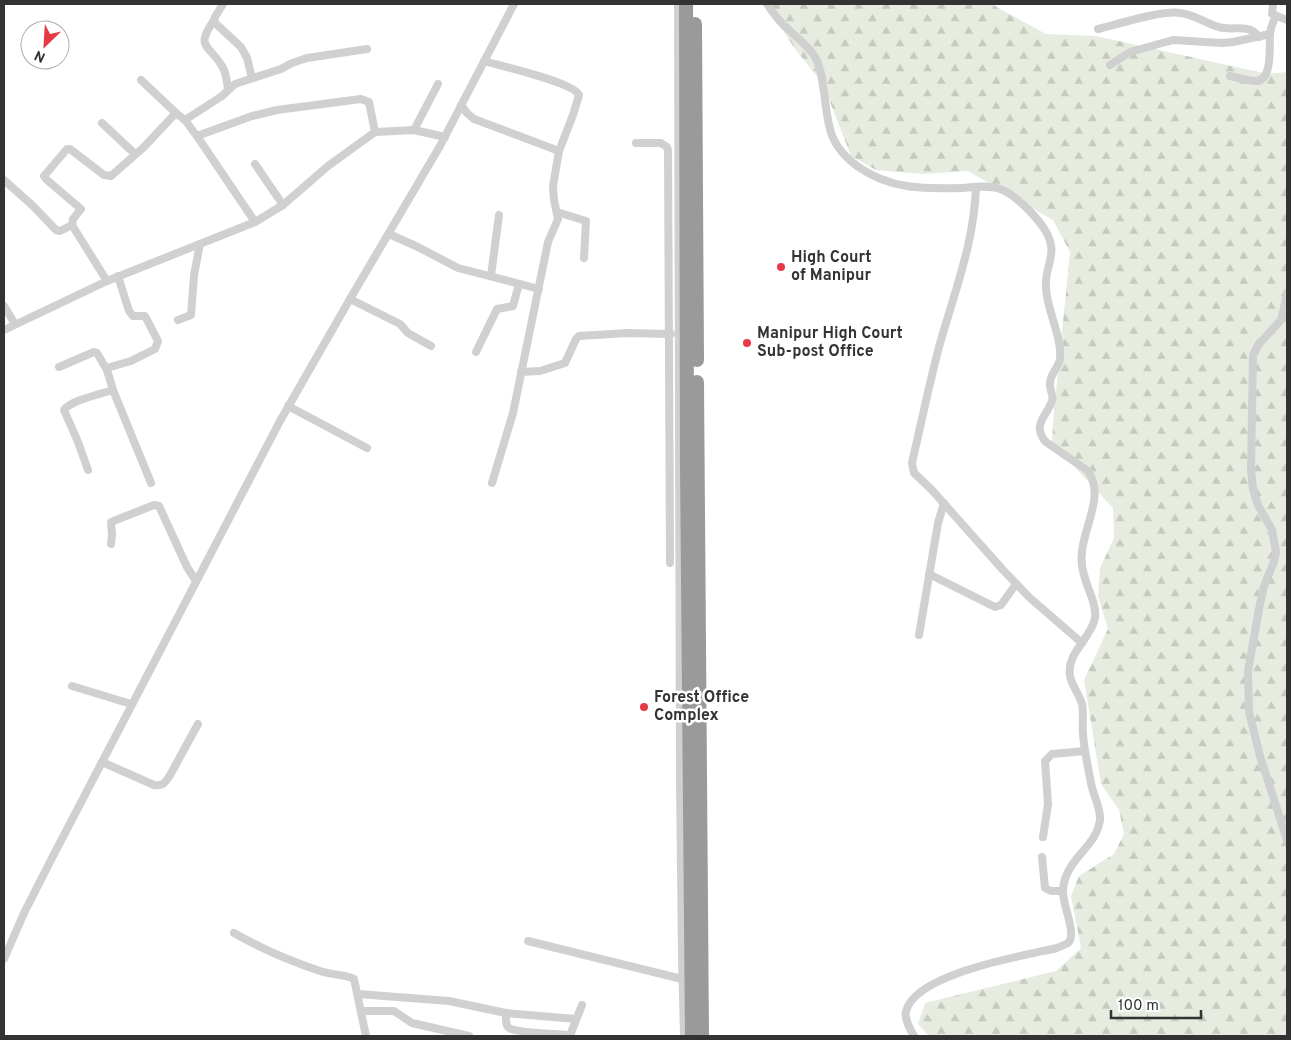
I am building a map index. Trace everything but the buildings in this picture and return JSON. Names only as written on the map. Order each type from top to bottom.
[{"type":"highway","points":[[686,4],[687,463],[692,1036]]},
{"type":"highway","points":[[695,4],[702,1036]]},
{"type":"street","points":[[222,4],[205,33],[204,42],[223,68],[228,89]]},
{"type":"street","points":[[4,959],[24,913],[54,853],[288,406],[445,137],[514,4]]},
{"type":"street","points":[[678,4],[678,334],[682,979],[684,1036]]},
{"type":"street","points":[[767,4],[777,18],[807,46],[815,57],[821,71],[832,138],[839,150],[848,159],[888,182],[908,188],[999,188],[1014,197],[1044,228],[1051,245],[1051,262],[1046,288],[1057,335],[1060,358],[1050,379],[1052,401],[1041,420],[1040,431],[1046,442],[1088,471],[1094,485],[1092,514],[1082,551],[1082,564],[1084,576],[1096,611],[1095,620],[1073,658],[1070,677],[1082,704],[1082,734],[1100,819],[1090,843],[1066,876],[1063,891],[1065,910],[1072,935],[1069,942],[1057,948],[972,968],[929,986],[910,1003],[906,1013],[914,1036]]},
{"type":"street","points":[[1273,4],[1272,11],[1276,16],[1287,20]]},
{"type":"street","points":[[1098,29],[1154,16],[1182,13],[1225,29],[1248,28],[1256,32],[1259,37]]},
{"type":"street","points":[[1230,76],[1257,81],[1264,76],[1269,62],[1270,34],[1276,16]]},
{"type":"street","points":[[214,20],[241,47],[247,58],[252,78]]},
{"type":"street","points":[[1110,65],[1126,54],[1173,40],[1222,43],[1270,34]]},
{"type":"street","points":[[185,120],[222,96],[235,84],[281,69],[307,58],[367,49]]},
{"type":"street","points":[[484,61],[536,75],[566,86],[578,92],[579,95],[559,151],[553,186],[558,220],[548,242],[513,413],[492,483]]},
{"type":"street","points":[[142,80],[185,120],[255,222]]},
{"type":"street","points":[[414,130],[438,84]]},
{"type":"street","points":[[197,136],[260,114],[362,99],[369,102],[375,132]]},
{"type":"street","points":[[461,105],[474,119],[559,151]]},
{"type":"street","points":[[4,180],[56,230],[60,231],[72,224],[73,219],[81,209],[44,176],[66,150],[70,149],[108,176],[113,174],[177,114]]},
{"type":"street","points":[[102,124],[135,154]]},
{"type":"street","points":[[4,330],[118,276],[255,222],[282,205],[328,166],[375,132],[414,130],[445,137]]},
{"type":"street","points":[[636,143],[661,143],[667,146],[668,151],[670,563]]},
{"type":"street","points":[[255,164],[282,205]]},
{"type":"street","points":[[976,187],[973,224],[964,266],[939,348],[912,463],[914,473],[944,503],[1016,584],[1068,633],[1082,643]]},
{"type":"street","points":[[557,212],[586,221],[584,258]]},
{"type":"street","points":[[490,276],[499,215]]},
{"type":"street","points":[[72,224],[107,281]]},
{"type":"street","points":[[388,234],[458,268],[539,289]]},
{"type":"street","points":[[178,320],[191,314],[194,275],[200,244]]},
{"type":"street","points":[[107,370],[110,367],[144,355],[155,349],[158,344],[146,318],[143,316],[133,316],[129,312],[118,276]]},
{"type":"street","points":[[476,352],[498,309],[514,306],[519,284]]},
{"type":"street","points":[[1287,295],[1282,320],[1259,344],[1253,355],[1252,470],[1254,490],[1258,505],[1272,530],[1276,552],[1258,609],[1248,671],[1247,693],[1249,712],[1260,756],[1287,840]]},
{"type":"street","points":[[350,298],[400,324],[408,334],[432,346]]},
{"type":"street","points":[[4,306],[15,324]]},
{"type":"street","points":[[521,372],[540,371],[565,364],[579,336],[628,333],[678,334]]},
{"type":"street","points":[[59,367],[94,352],[97,353],[107,370],[151,483]]},
{"type":"street","points":[[88,470],[64,410],[66,407],[90,397],[114,390]]},
{"type":"street","points":[[288,406],[367,448]]},
{"type":"street","points":[[919,635],[938,523],[944,503]]},
{"type":"street","points":[[111,544],[111,522],[154,505],[159,506],[186,567],[196,581]]},
{"type":"street","points":[[929,574],[995,607],[1001,605],[1016,584]]},
{"type":"street","points":[[72,686],[131,704]]},
{"type":"street","points":[[102,762],[154,785],[161,786],[169,777],[198,724]]},
{"type":"street","points":[[1043,837],[1048,804],[1046,758],[1052,754],[1085,750]]},
{"type":"street","points":[[1042,857],[1045,888],[1051,891],[1063,891]]},
{"type":"street","points":[[234,933],[264,950],[285,959],[327,974],[351,977],[356,981],[366,1036]]},
{"type":"street","points":[[528,941],[682,979]]},
{"type":"street","points":[[358,994],[449,1001],[506,1013],[576,1020]]},
{"type":"street","points":[[506,1013],[507,1026],[510,1029],[569,1035],[572,1033],[582,1004]]},
{"type":"street","points":[[361,1011],[394,1011],[412,1023],[469,1036]]},
{"type":"green space","points":[[766,4],[993,4],[1046,34],[1096,36],[1268,74],[1287,72],[1287,1036],[929,1036],[918,1024],[925,1003],[1056,971],[1081,948],[1071,896],[1079,876],[1114,854],[1124,834],[1119,810],[1101,784],[1084,680],[1108,629],[1098,597],[1100,568],[1114,538],[1113,508],[1052,443],[1070,252],[1053,220],[968,171],[922,174],[876,170],[851,156],[823,84],[795,49]]},
{"type":"place","name":"High Court of Manipur","points":[[781,267]]},
{"type":"place","name":"Manipur High Court Sub-post Office","points":[[747,343]]},
{"type":"place","name":"Forest Office Complex","points":[[644,707]]}]
